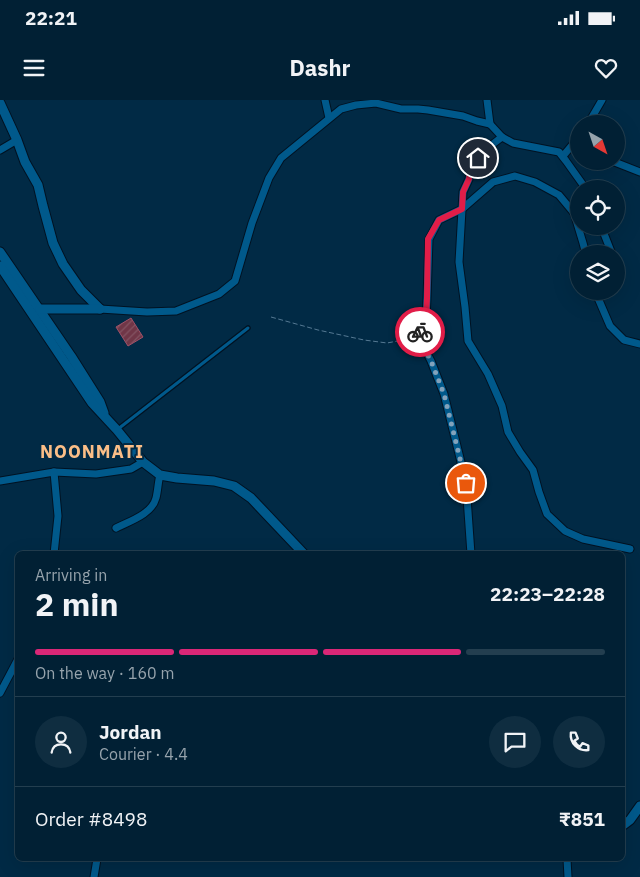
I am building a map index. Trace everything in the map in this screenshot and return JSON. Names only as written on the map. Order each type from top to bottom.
[{"type":"street","points":[[325,100],[330,118]]},
{"type":"street","points":[[487,100],[490,124]]},
{"type":"street","points":[[593,115],[602,100]]},
{"type":"street","points":[[0,103],[25,162],[38,185],[53,243],[63,264],[81,290],[100,309]]},
{"type":"street","points":[[40,309],[176,312],[219,294],[235,281],[252,223],[269,178],[281,158],[341,109],[356,105],[376,104],[402,109],[428,110],[463,116],[490,124],[502,137],[513,143],[559,152],[580,180]]},
{"type":"street","points":[[502,137],[471,166],[469,179],[463,192],[459,262],[468,341],[488,374],[502,406],[508,432],[533,470],[547,514],[565,531],[583,539],[630,549]]},
{"type":"street","points":[[0,150],[17,140]]},
{"type":"street","points":[[563,156],[570,148]]},
{"type":"street","points":[[625,166],[640,172]]},
{"type":"street","points":[[471,551],[466,483],[459,454],[444,394],[431,361],[418,336],[426,318],[428,239],[439,220],[462,209],[493,182],[515,176],[535,182],[560,195],[574,213],[584,245]]},
{"type":"street","points":[[0,252],[40,309],[100,402],[106,417]]},
{"type":"street","points":[[0,266],[92,402],[143,462],[160,474],[177,478],[214,481],[234,486],[251,498],[301,551]]},
{"type":"street","points":[[599,300],[610,326],[624,340],[640,344]]},
{"type":"street","points":[[0,481],[54,472],[96,474],[131,469],[143,462]]},
{"type":"street","points":[[54,472],[58,516],[54,551]]},
{"type":"street","points":[[116,528],[148,511],[153,505],[156,499],[160,474]]},
{"type":"street","points":[[0,693],[15,665]]},
{"type":"street","points":[[625,824],[640,806]]},
{"type":"street","points":[[94,877],[97,861]]},
{"type":"street","points":[[567,861],[568,877]]},
{"type":"lane","points":[[117,430],[248,328]]},
{"type":"path","points":[[271,317],[318,330],[387,343],[418,336]]},
{"type":"building","points":[[131,318],[143,337],[128,346],[116,327]]},
{"type":"way so far","points":[[420,332],[418,336],[431,361],[444,394],[466,483]]},
{"type":"district","name":"NOONMATI","points":[[92,452]]},
{"type":"route","points":[[420,332],[426,318],[428,239],[439,220],[462,209],[463,192],[469,179],[471,166],[478,158]]}]
